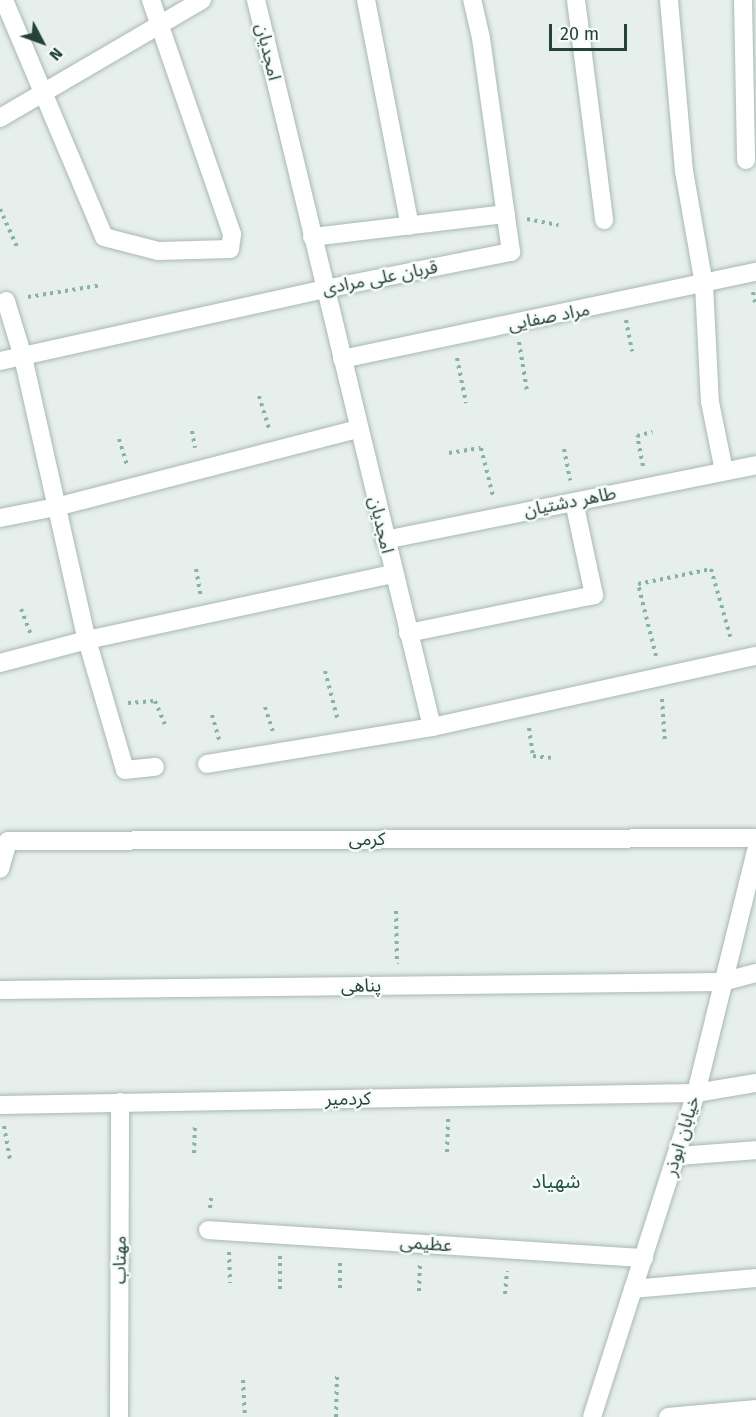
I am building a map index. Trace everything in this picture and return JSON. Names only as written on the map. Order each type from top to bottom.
[{"type":"street","points":[[4,0],[104,237],[158,251],[230,249],[232,234],[152,0]]},
{"type":"street","points":[[0,118],[202,0]]},
{"type":"street","name":"امجدیان","points":[[256,0],[393,574],[432,727]]},
{"type":"street","points":[[366,0],[410,226]]},
{"type":"street","name":"قربان علی مرادی","points":[[0,361],[325,289],[511,252],[481,38],[472,0]]},
{"type":"street","points":[[576,0],[604,220]]},
{"type":"street","points":[[669,0],[684,171],[704,285],[710,402],[724,471]]},
{"type":"street","points":[[743,0],[746,160]]},
{"type":"street","points":[[312,237],[506,214]]},
{"type":"street","name":"مراد صفایی","points":[[342,359],[704,285],[756,272]]},
{"type":"street","points":[[6,301],[23,357],[87,640],[125,770],[155,767]]},
{"type":"street","points":[[0,518],[56,507],[358,429]]},
{"type":"street","name":"طاهر دشتیان","points":[[385,540],[756,465]]},
{"type":"street","points":[[408,633],[594,595],[574,502]]},
{"type":"street","points":[[0,663],[87,640],[393,574]]},
{"type":"street","points":[[207,764],[432,727],[756,656]]},
{"type":"street","name":"کرمی","points":[[0,869],[8,841],[756,838]]},
{"type":"street","name":"خیابان ابوذر","points":[[592,1417],[696,1093],[756,851]]},
{"type":"street","name":"پناهی","points":[[0,990],[722,982],[756,973]]},
{"type":"street","name":"کردمیر","points":[[1,1105],[696,1093],[756,1083]]},
{"type":"street","name":"مهتاب","points":[[119,1417],[120,1102]]},
{"type":"street","points":[[677,1156],[756,1150]]},
{"type":"street","name":"عظیمی","points":[[208,1230],[644,1258]]},
{"type":"street","points":[[633,1289],[756,1278]]},
{"type":"street","points":[[668,1417],[756,1408]]},
{"type":"path","points":[[0,209],[18,249]]},
{"type":"path","points":[[506,214],[558,225]]},
{"type":"path","points":[[6,301],[102,285]]},
{"type":"path","points":[[622,302],[632,351]]},
{"type":"path","points":[[516,323],[527,391]]},
{"type":"path","points":[[453,336],[466,403]]},
{"type":"path","points":[[259,396],[275,450]]},
{"type":"path","points":[[647,487],[637,436],[652,432]]},
{"type":"path","points":[[119,439],[133,487]]},
{"type":"path","points":[[449,453],[481,448],[498,517]]},
{"type":"path","points":[[564,449],[574,502]]},
{"type":"path","points":[[666,744],[661,676],[639,584],[711,569],[737,660]]},
{"type":"path","points":[[325,670],[344,742]]},
{"type":"path","points":[[106,705],[155,701],[165,724]]},
{"type":"path","points":[[525,706],[533,756],[551,758]]},
{"type":"path","points":[[396,911],[397,986]]},
{"type":"path","points":[[447,1152],[448,1097]]},
{"type":"path","points":[[194,1154],[195,1101]]},
{"type":"path","points":[[1,1105],[10,1161]]},
{"type":"path","points":[[227,1230],[230,1283]]},
{"type":"path","points":[[280,1234],[280,1289]]},
{"type":"path","points":[[336,1417],[337,1375]]},
{"type":"path","points":[[243,1380],[245,1417]]},
{"type":"district","name":"شهیاد","points":[[556,1181]]}]
